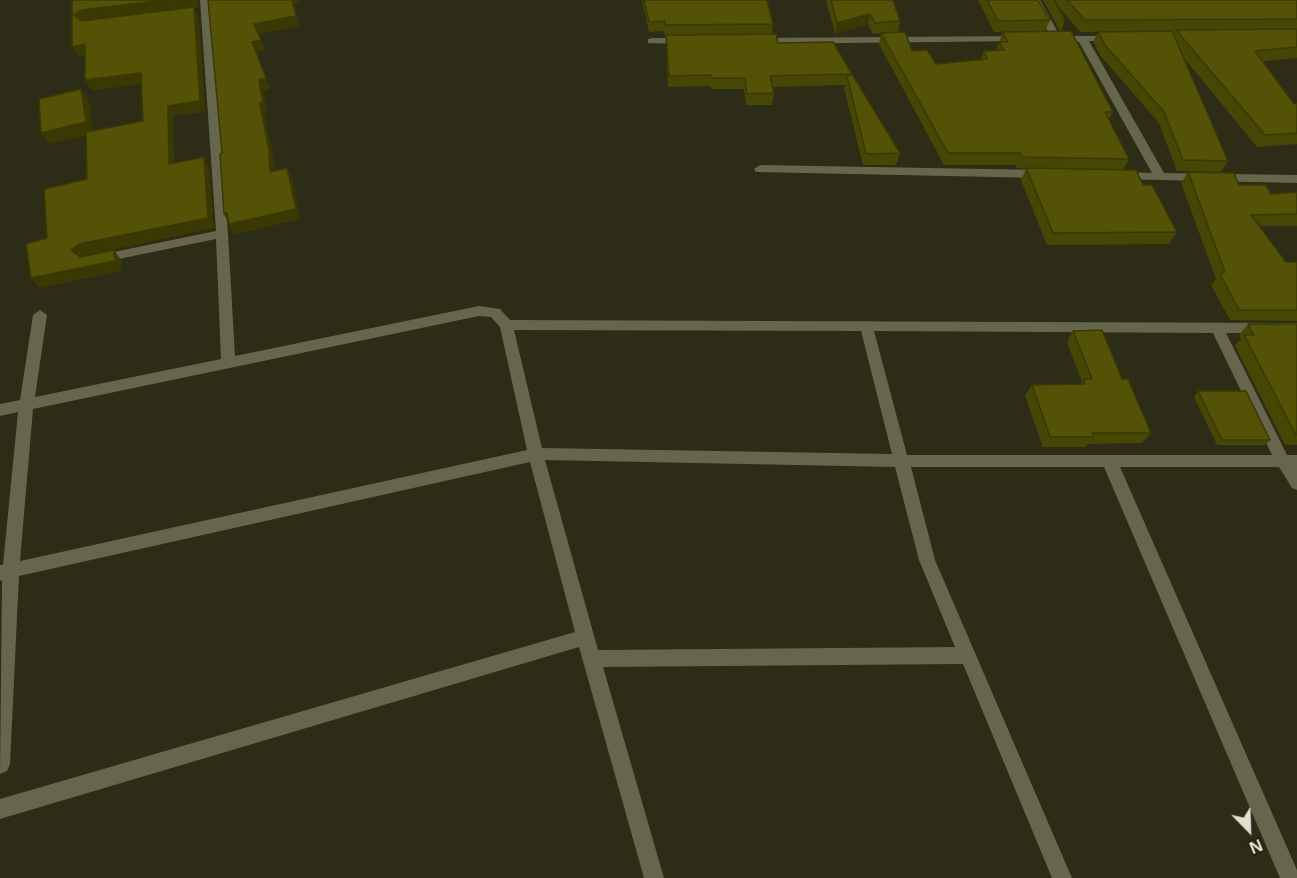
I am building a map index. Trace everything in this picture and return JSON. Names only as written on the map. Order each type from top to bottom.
[{"type":"street","points":[[1035,0],[1057,39]]},
{"type":"street","points":[[202,8],[222,234],[228,363]]},
{"type":"street","points":[[1046,39],[1131,38]]},
{"type":"street","points":[[745,41],[1034,39]]},
{"type":"street","points":[[1083,39],[1161,177]]},
{"type":"street","points":[[652,41],[698,41]]},
{"type":"street","points":[[760,169],[1055,175]]},
{"type":"street","points":[[1102,176],[1297,179]]},
{"type":"street","points":[[87,261],[222,234]]},
{"type":"street","points":[[0,410],[479,311],[495,312],[506,326],[536,454],[585,637],[654,878]]},
{"type":"street","points":[[0,764],[5,572],[40,315]]},
{"type":"street","points":[[506,326],[1297,328]]},
{"type":"street","points":[[866,326],[927,560],[1062,878]]},
{"type":"street","points":[[1218,328],[1290,461],[1297,483]]},
{"type":"street","points":[[5,572],[536,454],[1110,463],[1290,461]]},
{"type":"street","points":[[1110,463],[1290,878]]},
{"type":"street","points":[[0,809],[585,637]]},
{"type":"street","points":[[591,659],[968,655]]},
{"type":"building","points":[[72,0],[166,0],[81,10],[74,15],[81,21],[194,7],[200,101],[168,106],[169,164],[204,157],[208,218],[79,244],[71,250],[80,257],[114,250],[115,261],[31,278],[26,244],[47,238],[44,189],[87,179],[86,132],[143,121],[141,73],[85,80],[85,44],[72,47]]},
{"type":"building","points":[[208,0],[292,0],[296,16],[254,24],[261,40],[252,42],[266,78],[259,80],[270,172],[287,168],[296,209],[229,224],[227,213],[224,214],[220,154],[222,153]]},
{"type":"building","points":[[644,0],[767,0],[773,24],[665,25],[665,21],[649,22]]},
{"type":"building","points":[[831,0],[893,0],[900,21],[875,23],[870,14],[837,23]]},
{"type":"building","points":[[987,0],[1038,0],[1050,20],[998,21]]},
{"type":"building","points":[[1067,0],[1297,0],[1297,19],[1085,20]]},
{"type":"building","points":[[1297,29],[1297,47],[1255,51],[1294,104],[1297,103],[1297,133],[1265,135],[1176,30]]},
{"type":"building","points":[[1071,31],[1113,112],[1105,112],[1129,159],[1022,157],[1020,153],[948,153],[881,33],[905,32],[912,51],[927,50],[936,64],[987,59],[984,51],[1004,50],[999,42],[1008,42],[1003,32]]},
{"type":"building","points":[[1172,31],[1228,161],[1183,160],[1164,112],[1105,45],[1098,32]]},
{"type":"building","points":[[776,34],[778,43],[833,42],[852,74],[770,76],[774,93],[747,94],[745,78],[712,78],[711,75],[669,76],[666,35]]},
{"type":"building","points":[[852,74],[900,153],[866,154],[847,76]]},
{"type":"building","points":[[81,89],[86,122],[41,133],[39,99]]},
{"type":"building","points":[[1026,168],[1136,170],[1143,185],[1152,185],[1177,232],[1053,233]]},
{"type":"building","points":[[1188,172],[1234,173],[1239,185],[1266,185],[1271,194],[1297,192],[1297,214],[1251,215],[1286,262],[1297,262],[1297,310],[1239,310],[1220,274],[1225,272]]},
{"type":"building","points":[[1248,324],[1297,324],[1297,435],[1244,335],[1254,335]]},
{"type":"building","points":[[1102,330],[1122,379],[1128,379],[1151,433],[1092,433],[1093,437],[1050,437],[1032,385],[1085,384],[1083,379],[1092,379],[1073,331]]},
{"type":"building","points":[[1198,391],[1246,391],[1270,440],[1222,440]]}]
